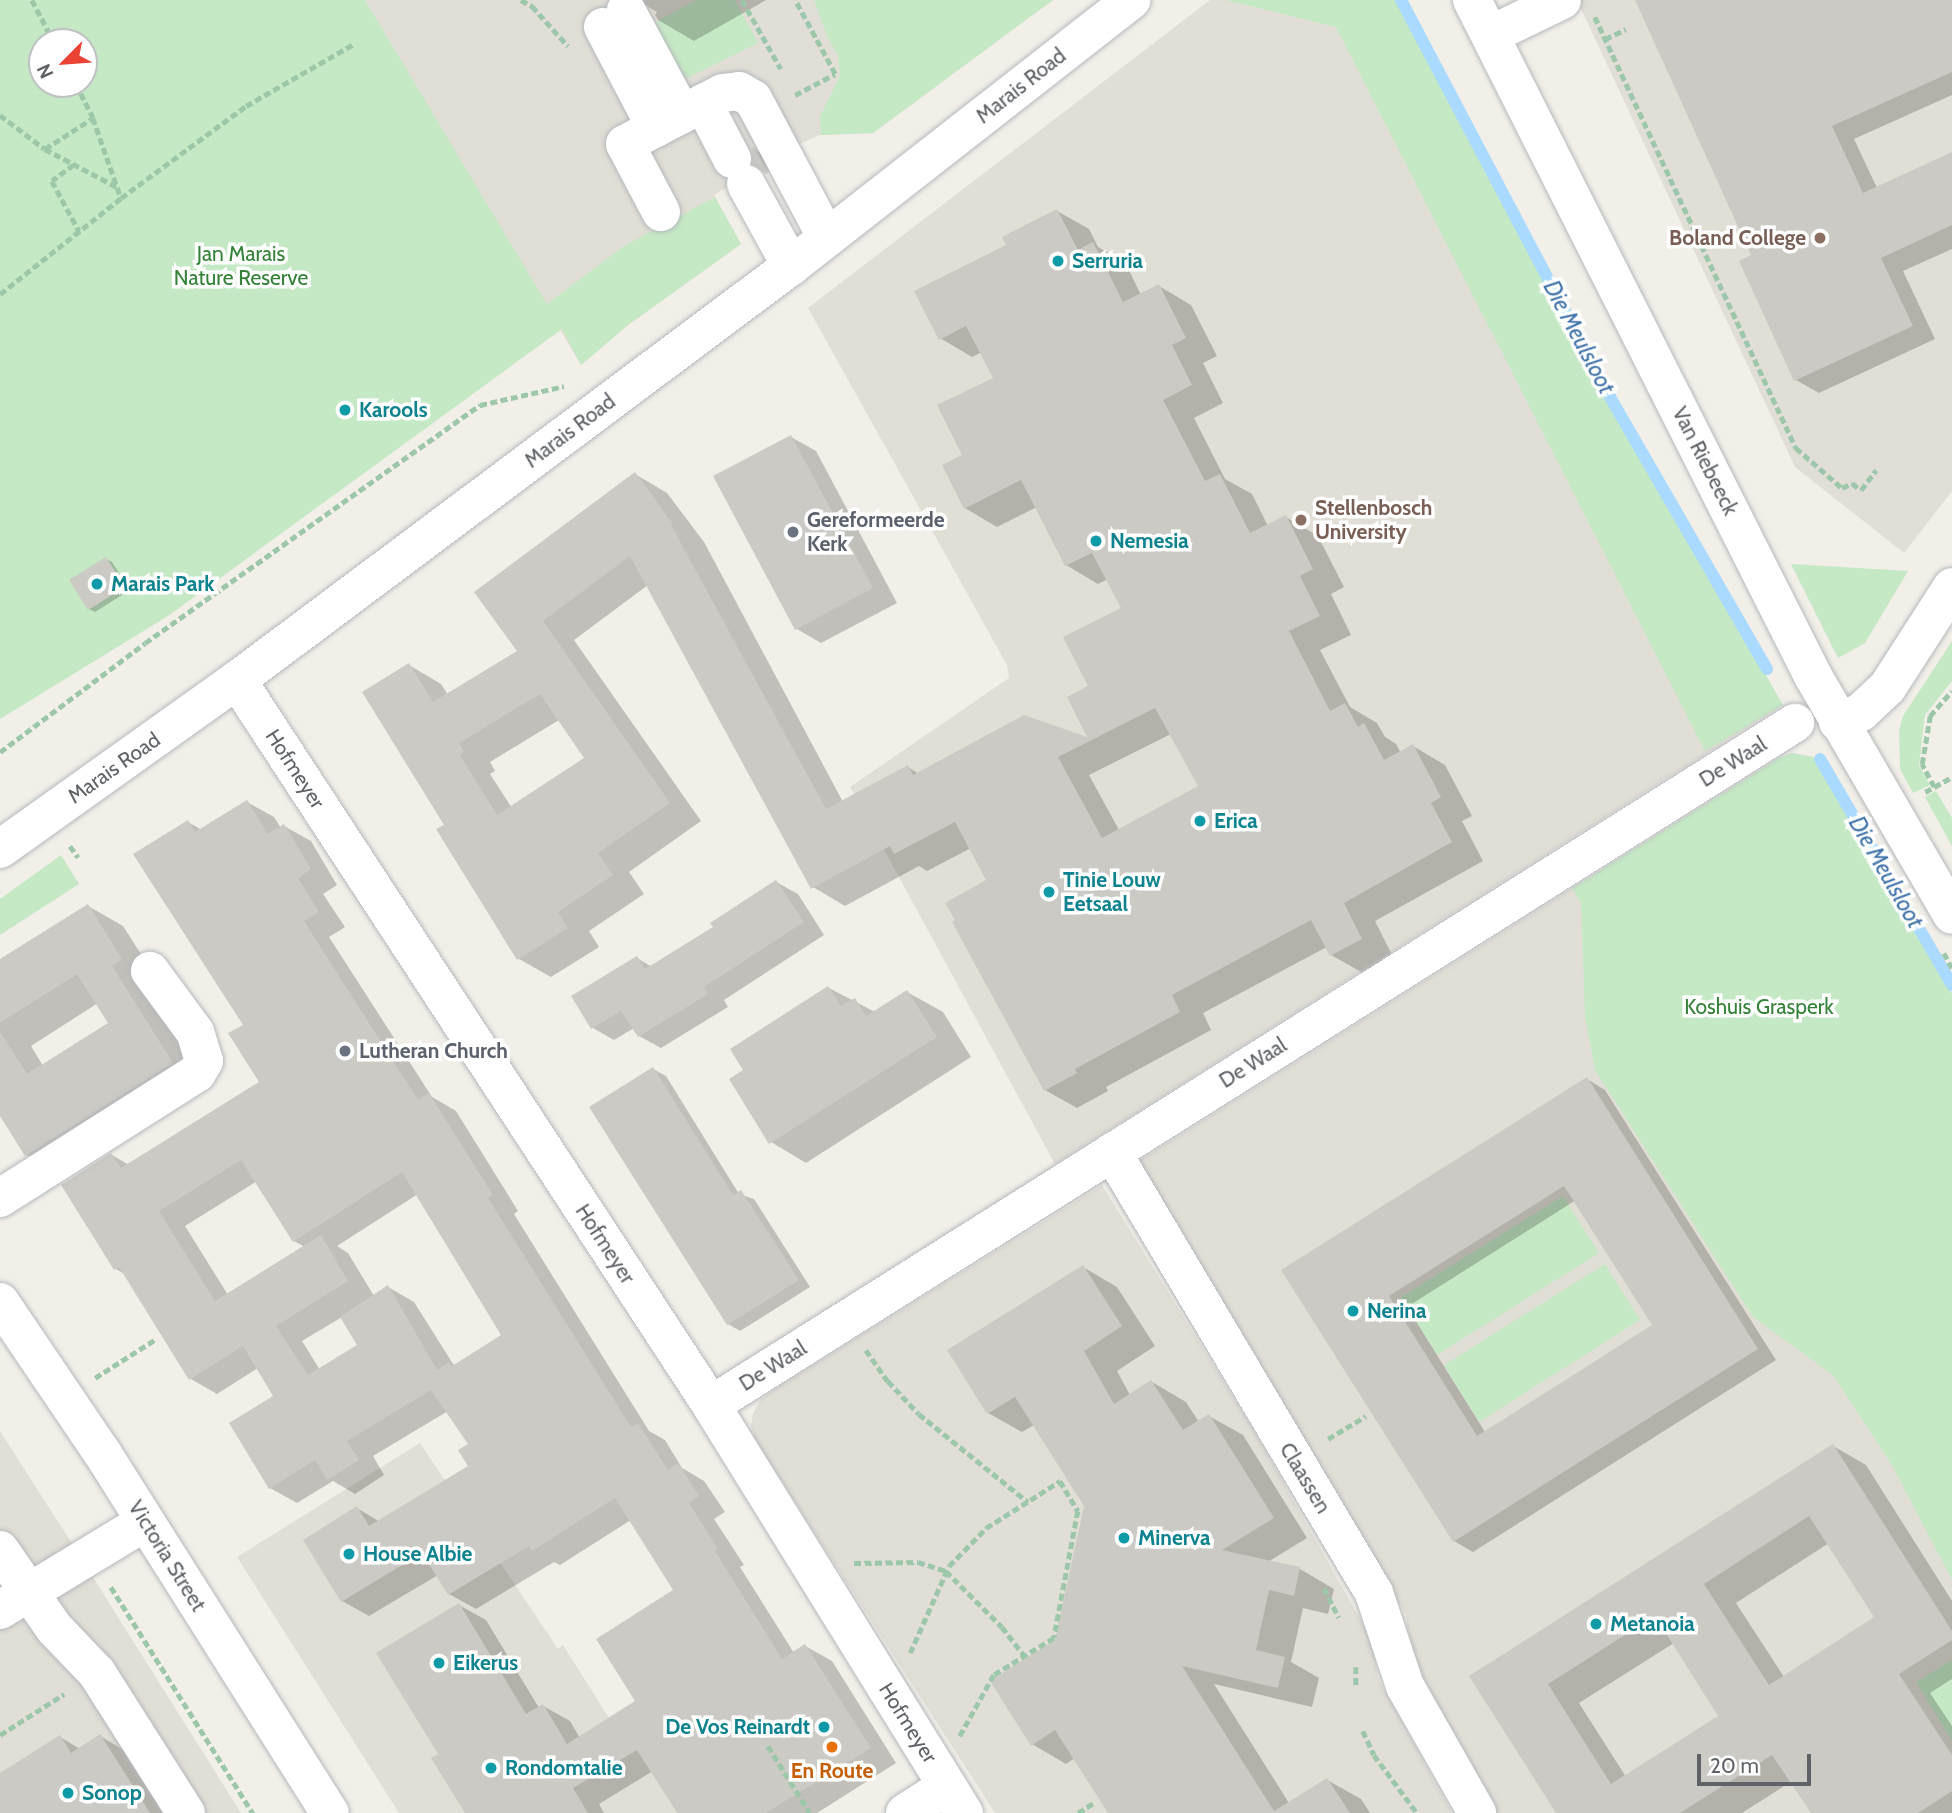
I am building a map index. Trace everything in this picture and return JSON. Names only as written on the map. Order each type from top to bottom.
[{"type":"street","name":"Marais Road","points":[[0,849],[237,680],[791,266],[1131,0]]},
{"type":"street","name":"Van Riebeeck","points":[[1472,0],[1838,722],[1952,915]]},
{"type":"street","points":[[1490,35],[1576,3]]},
{"type":"street","points":[[614,18],[680,115],[739,172],[791,266]]},
{"type":"street","points":[[662,212],[625,144],[730,90],[738,91],[753,99],[827,238]]},
{"type":"street","points":[[1838,722],[1861,712],[1887,688],[1952,587]]},
{"type":"street","name":"Hofmeyer","points":[[237,680],[711,1405],[955,1800]]},
{"type":"street","name":"De Waal","points":[[711,1405],[1795,723]]},
{"type":"street","points":[[0,1198],[197,1073],[204,1061],[195,1032],[150,971]]},
{"type":"street","name":"Claassen","points":[[1112,1152],[1374,1593],[1405,1686],[1476,1813]]},
{"type":"street","name":"Victoria Street","points":[[0,1302],[145,1522],[330,1813]]},
{"type":"street","points":[[14,1602],[145,1522]]},
{"type":"street","points":[[0,1550],[14,1602],[54,1628],[97,1674],[186,1813]]},
{"type":"street","points":[[905,1813],[955,1800]]},
{"type":"path","points":[[32,0],[47,28]]},
{"type":"path","points":[[742,0],[785,77]]},
{"type":"path","points":[[791,88],[795,96],[835,74],[795,0]]},
{"type":"path","points":[[1576,3],[1605,39],[1796,447],[1842,488],[1852,483],[1861,490],[1876,470]]},
{"type":"path","points":[[1605,39],[1626,29]]},
{"type":"path","points":[[0,294],[121,198],[246,106],[354,44]]},
{"type":"path","points":[[83,98],[93,118],[121,198]]},
{"type":"path","points":[[0,115],[45,149],[117,187]]},
{"type":"path","points":[[45,149],[93,118]]},
{"type":"path","points":[[74,165],[52,181],[79,231]]},
{"type":"path","points":[[0,752],[145,643],[480,405],[567,385]]},
{"type":"path","points":[[1934,787],[1922,764],[1930,716],[1952,691]]},
{"type":"path","points":[[1923,793],[1952,777]]},
{"type":"path","points":[[92,1380],[156,1339]]},
{"type":"path","points":[[862,1343],[887,1381],[919,1415],[1028,1502]]},
{"type":"path","points":[[1326,1441],[1366,1416]]},
{"type":"path","points":[[905,1663],[946,1572],[986,1528],[1059,1481],[1078,1511],[1054,1638],[989,1681],[967,1728],[956,1742]]},
{"type":"path","points":[[843,1565],[863,1561],[918,1562],[946,1572],[1002,1627],[1025,1656]]},
{"type":"path","points":[[111,1587],[253,1813]]},
{"type":"path","points":[[0,1735],[75,1687]]},
{"type":"path","points":[[1363,1731],[1374,1755],[1417,1813]]},
{"type":"path","points":[[768,1746],[810,1813]]},
{"type":"path","points":[[1078,1813],[1095,1802]]},
{"type":"shaded area","points":[[365,0],[1053,0],[873,133],[820,135],[795,146],[714,195],[741,244],[628,325],[581,365]]},
{"type":"shaded area","name":"Stellenbosch University","points":[[1210,0],[1396,0],[1592,375],[1783,705],[1055,1164],[850,787],[1009,678],[1007,665],[808,308]]},
{"type":"shaded area","name":"Boland College","points":[[1577,0],[1952,0],[1952,491],[1904,553],[1795,467]]},
{"type":"shaded area","points":[[1792,753],[1813,757],[1952,994],[1952,1813],[1496,1813],[1414,1663],[1405,1613],[1136,1163],[1779,758]]},
{"type":"shaded area","points":[[1102,1185],[1254,1431],[1372,1640],[1378,1678],[1452,1813],[995,1813],[755,1440],[751,1426],[760,1400]]},
{"type":"shaded area","points":[[0,1431],[69,1539],[241,1813],[0,1813]]},
{"type":"shaded area","points":[[420,1443],[558,1649],[563,1645],[631,1753],[637,1750],[677,1813],[399,1813],[237,1557]]},
{"type":"green space","name":"Jan Marais Nature Reserve","points":[[0,0],[365,0],[547,304],[624,246],[715,197],[741,244],[628,325],[581,365],[562,329],[168,616],[0,719]]},
{"type":"green space","points":[[696,0],[735,0],[758,43],[687,78],[681,75],[652,24]]},
{"type":"green space","points":[[814,0],[1053,0],[873,133],[821,135],[820,117],[840,75],[838,56],[827,36]]},
{"type":"green space","points":[[1225,0],[1396,0],[1592,375],[1783,705],[1705,751],[1336,27]]},
{"type":"green space","points":[[1791,564],[1908,571],[1865,643],[1838,658]]},
{"type":"green space","points":[[1952,641],[1952,681],[1925,715],[1919,765],[1930,785],[1913,793],[1900,769],[1899,731],[1903,716]]},
{"type":"green space","name":"Koshuis Grasperk","points":[[1792,753],[1813,757],[1952,994],[1952,1580],[1893,1467],[1833,1375],[1753,1317],[1595,1070],[1585,1017],[1581,903],[1572,888],[1779,758]]},
{"type":"green space","points":[[1936,791],[1952,818],[1952,846],[1925,797]]},
{"type":"green space","points":[[61,855],[79,884],[0,935],[0,899]]},
{"type":"green space","points":[[1563,1196],[1599,1253],[1437,1355],[1401,1297]]},
{"type":"green space","points":[[1605,1264],[1640,1320],[1479,1422],[1444,1365]]},
{"type":"green space","points":[[1952,1660],[1952,1741],[1916,1682]]},
{"type":"building","points":[[1635,0],[1952,0],[1952,72],[1832,126],[1863,193],[1952,152],[1952,225],[1881,258],[1913,326],[1794,381],[1739,261],[1751,255]]},
{"type":"building","points":[[754,147],[768,173],[766,174],[753,164],[751,149]]},
{"type":"building","points":[[1057,209],[1078,250],[1093,242],[1123,302],[1159,284],[1186,338],[1172,345],[1192,385],[1163,400],[1205,481],[1220,474],[1250,533],[1286,515],[1313,569],[1300,576],[1320,616],[1289,631],[1330,711],[1345,703],[1358,727],[1364,723],[1384,760],[1413,744],[1441,797],[1431,803],[1452,842],[1344,903],[1362,939],[1330,956],[1311,920],[1172,995],[1180,1012],[1075,1069],[1077,1073],[1044,1091],[952,922],[955,920],[945,903],[986,880],[955,822],[894,854],[890,846],[811,889],[630,556],[543,621],[670,803],[598,853],[613,875],[558,912],[568,928],[517,960],[436,829],[444,825],[362,692],[409,663],[433,702],[517,651],[474,592],[635,472],[673,524],[671,525],[826,809],[908,765],[913,775],[1024,715],[1087,737],[1067,697],[1088,686],[1063,637],[1121,608],[1092,553],[1065,566],[1021,480],[964,509],[942,465],[962,455],[937,405],[993,378],[966,326],[939,340],[914,291],[1006,245],[1002,237]],"holes":[[[540,694],[584,758],[497,815],[460,755],[464,752],[459,743]],[[1155,708],[1198,786],[1102,838],[1058,757]]]},
{"type":"building","name":"Gereformeerde Kerk","points":[[791,435],[873,588],[795,630],[713,476]]},
{"type":"building","name":"Marais Park","points":[[106,557],[125,587],[88,610],[69,580]]},
{"type":"building","points":[[247,800],[268,834],[284,824],[311,869],[298,878],[319,912],[304,921],[418,1100],[429,1093],[493,1195],[488,1198],[631,1427],[638,1423],[668,1470],[678,1463],[699,1496],[689,1503],[718,1549],[715,1551],[782,1659],[805,1644],[871,1748],[766,1813],[677,1813],[637,1750],[573,1788],[588,1813],[465,1813],[431,1758],[438,1754],[376,1653],[459,1603],[526,1714],[543,1704],[567,1744],[635,1701],[596,1639],[673,1590],[615,1498],[532,1551],[529,1546],[448,1595],[422,1553],[341,1602],[303,1540],[357,1506],[369,1526],[468,1466],[458,1450],[468,1444],[431,1390],[347,1441],[359,1460],[327,1480],[315,1460],[269,1489],[229,1423],[273,1396],[243,1346],[189,1380],[119,1267],[114,1270],[61,1185],[111,1153],[121,1168],[259,1082],[228,1033],[243,1025],[133,854],[188,820],[195,832]],"holes":[[[241,1160],[293,1242],[402,1172],[501,1335],[452,1366],[449,1362],[437,1370],[388,1285],[340,1317],[357,1345],[308,1375],[276,1326],[348,1281],[321,1235],[215,1301],[159,1211]]]},
{"type":"building","points":[[776,880],[804,922],[704,987],[708,994],[638,1037],[621,1011],[591,1029],[571,996],[637,956],[645,969],[713,927],[710,923]]},
{"type":"building","points":[[88,904],[122,959],[112,966],[173,1063],[25,1156],[0,1116],[0,1032],[27,1074],[108,1023],[77,974],[0,1023],[0,959]]},
{"type":"building","points":[[828,986],[841,1006],[855,998],[866,1016],[907,990],[937,1037],[769,1144],[729,1079],[743,1070],[730,1049]]},
{"type":"building","points":[[653,1067],[733,1195],[741,1190],[799,1280],[727,1325],[589,1107]]},
{"type":"building","name":"Nerina","points":[[1587,1077],[1758,1349],[1453,1542],[1281,1270]],"holes":[[[1564,1186],[1652,1325],[1477,1436],[1389,1296]]]},
{"type":"building","name":"Minerva","points":[[1083,1265],[1122,1326],[1084,1351],[1114,1404],[1151,1380],[1183,1430],[1209,1414],[1274,1518],[1222,1550],[1300,1567],[1294,1596],[1269,1590],[1256,1650],[1285,1657],[1278,1688],[1182,1666],[1274,1811],[1327,1778],[1350,1813],[1108,1813],[1055,1730],[1031,1746],[990,1681],[1055,1640],[1084,1506],[1015,1397],[987,1414],[947,1350]]},
{"type":"building","name":"Metanoia","points":[[1833,1444],[1952,1631],[1952,1640],[1899,1674],[1952,1755],[1952,1791],[1918,1813],[1811,1813],[1772,1755],[1680,1813],[1556,1813],[1469,1676]],"holes":[[[1809,1516],[1874,1617],[1769,1685],[1704,1584]],[[1655,1616],[1718,1716],[1611,1784],[1548,1684]]]},
{"type":"building","name":"Sonop","points":[[100,1734],[150,1813],[0,1813],[0,1773],[60,1735],[71,1753]]},
{"type":"waterway","name":"Die Meulsloot","points":[[1401,0],[1610,397],[1767,669]]},
{"type":"waterway","name":"Die Meulsloot","points":[[1820,759],[1952,985]]},
{"type":"place","name":"Boland College","points":[[1820,238]]},
{"type":"place","name":"Serruria","points":[[1058,261]]},
{"type":"place","name":"Karools","points":[[345,410]]},
{"type":"place","name":"Stellenbosch University","points":[[1301,520]]},
{"type":"place","name":"Gereformeerde Kerk","points":[[793,532]]},
{"type":"place","name":"Nemesia","points":[[1096,541]]},
{"type":"place","name":"Marais Park","points":[[97,584]]},
{"type":"place","name":"Erica","points":[[1200,821]]},
{"type":"place","name":"Tinie Louw Eetsaal","points":[[1049,892]]},
{"type":"place","name":"Lutheran Church","points":[[345,1051]]},
{"type":"place","name":"Nerina","points":[[1353,1311]]},
{"type":"place","name":"Minerva","points":[[1124,1538]]},
{"type":"place","name":"House Albie","points":[[349,1554]]},
{"type":"place","name":"Metanoia","points":[[1596,1624]]},
{"type":"place","name":"Eikerus","points":[[439,1663]]},
{"type":"place","name":"De Vos Reinardt","points":[[824,1727]]},
{"type":"place","name":"En Route","points":[[832,1747]]},
{"type":"place","name":"Rondomtalie","points":[[491,1768]]},
{"type":"place","name":"Sonop","points":[[68,1793]]}]
